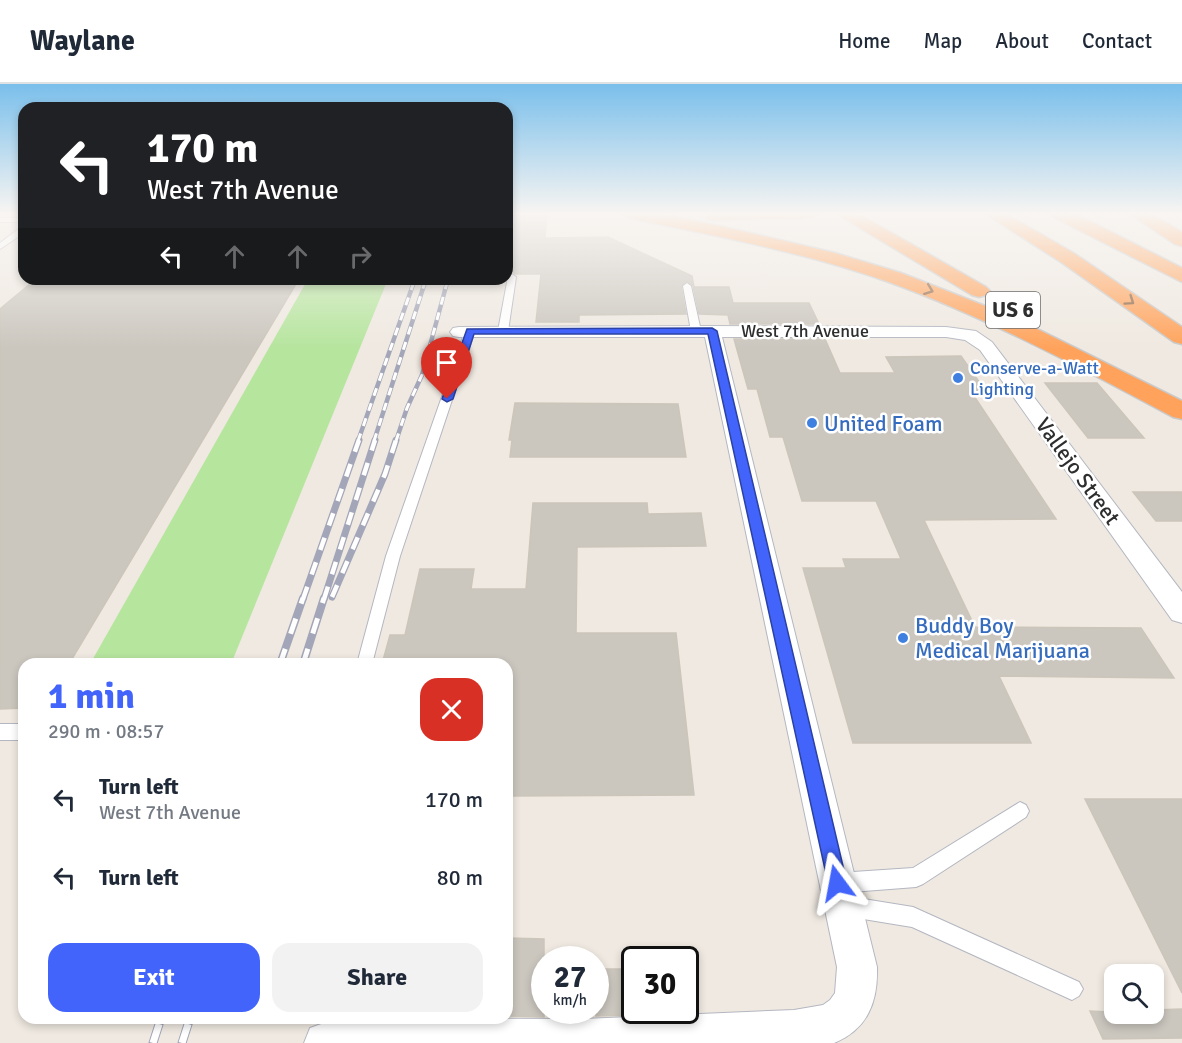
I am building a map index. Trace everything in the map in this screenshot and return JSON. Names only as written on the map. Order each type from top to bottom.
[{"type":"highway","points":[[827,258],[896,278],[1006,322],[1182,409]]},
{"type":"highway","name":"US 6","points":[[920,258],[1182,409]]},
{"type":"highway","points":[[1068,258],[1182,337]]},
{"type":"highway","points":[[1086,258],[1147,290]]},
{"type":"highway","points":[[1146,258],[1182,276]]},
{"type":"street","points":[[325,1043],[339,1038],[648,1040],[790,1030],[831,1023],[854,1002],[858,986],[857,967],[704,331]]},
{"type":"street","name":"West 7th Avenue","points":[[465,332],[946,332],[970,335]]},
{"type":"street","name":"Vallejo Street","points":[[970,335],[986,346],[1182,612]]},
{"type":"lane","points":[[503,332],[511,285]]},
{"type":"lane","points":[[687,286],[704,331]]},
{"type":"lane","points":[[366,658],[393,556],[465,332]]},
{"type":"lane","points":[[0,732],[18,732]]},
{"type":"lane","points":[[840,894],[916,877],[1020,811]]},
{"type":"lane","points":[[840,894],[913,918],[1072,989]]},
{"type":"green space","points":[[305,285],[386,285],[233,658],[93,658]]},
{"type":"building","points":[[513,258],[653,258],[692,276],[694,287],[729,287],[733,303],[809,303],[819,324],[730,324],[728,315],[699,314],[693,286],[687,281],[681,286],[686,314],[579,315],[579,322],[536,322],[541,274],[513,272]]},
{"type":"building","points":[[29,285],[295,285],[73,658],[18,658],[18,708],[0,709],[0,309]]},
{"type":"building","points":[[734,339],[825,339],[840,373],[895,373],[886,357],[961,356],[987,393],[972,393],[1056,519],[924,520],[975,627],[1141,628],[1174,678],[999,676],[1031,743],[853,743],[803,568],[846,568],[843,559],[901,559],[876,501],[802,501],[783,437],[770,437],[757,389],[748,389]]},
{"type":"building","points":[[1045,383],[1097,383],[1144,438],[1088,438]]},
{"type":"building","points":[[515,403],[678,404],[686,457],[510,457],[512,440],[509,440]]},
{"type":"building","points":[[1133,492],[1182,492],[1182,521],[1156,521]]},
{"type":"building","points":[[533,503],[647,503],[648,514],[701,513],[706,546],[577,547],[576,633],[676,633],[694,795],[513,796],[513,658],[384,658],[390,635],[405,635],[420,569],[474,569],[471,589],[526,589]]},
{"type":"building","points":[[1085,799],[1182,799],[1182,993]]},
{"type":"building","points":[[513,938],[544,939],[544,946],[531,946],[531,1017],[513,1016]]},
{"type":"building","points":[[609,969],[621,969],[621,1015],[609,1016]]},
{"type":"building","points":[[1182,1009],[1182,1038],[1103,1039],[1090,1011],[1104,1012],[1104,1024],[1164,1024],[1164,1010]]},
{"type":"railway","points":[[358,441],[413,285]]},
{"type":"railway","points":[[374,441],[424,285]]},
{"type":"railway","points":[[396,441],[407,408],[422,375],[446,285]]},
{"type":"railway","points":[[303,599],[359,440]]},
{"type":"railway","points":[[324,599],[375,440]]},
{"type":"railway","points":[[332,597],[385,474],[396,440]]},
{"type":"railway","points":[[282,658],[303,598]]},
{"type":"railway","points":[[305,658],[324,598]]},
{"type":"railway","points":[[153,1043],[159,1024]]},
{"type":"railway","points":[[182,1043],[188,1024]]},
{"type":"place","name":"Conserve-a-Watt Lighting","points":[[958,378]]},
{"type":"place","name":"United Foam","points":[[812,423]]},
{"type":"place","name":"Buddy Boy Medical Marijuana","points":[[903,638]]},
{"type":"route","points":[[447,399],[471,332],[712,331],[837,883]]}]
